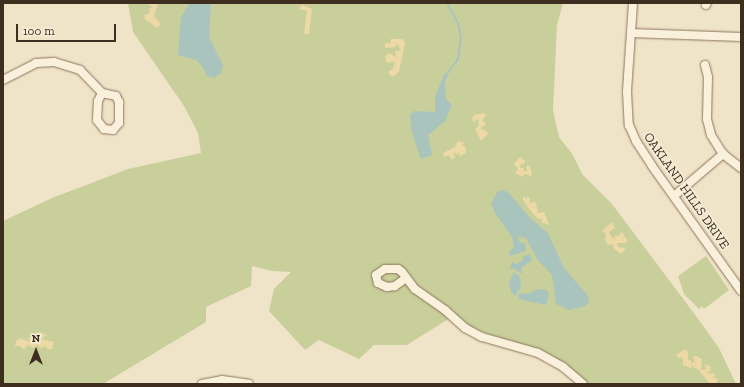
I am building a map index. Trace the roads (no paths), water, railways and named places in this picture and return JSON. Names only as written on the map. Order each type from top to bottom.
[{"type":"street","name":"OAKLAND HILLS DRIVE","points":[[633,3],[627,104],[629,125],[636,141],[741,291]]},
{"type":"street","points":[[631,33],[741,37]]},
{"type":"street","points":[[3,80],[36,63],[54,62],[80,70],[102,93],[116,96],[119,102],[119,123],[113,130],[104,130],[97,120],[98,101],[102,93]]},
{"type":"street","points":[[705,65],[708,77],[709,129],[723,154],[741,168]]},
{"type":"street","points":[[674,196],[723,154]]},
{"type":"street","points":[[406,278],[415,289],[473,333],[538,353],[563,367],[583,384]]},
{"type":"street","points":[[202,384],[222,380],[249,384]]},
{"type":"water","points":[[190,3],[211,3],[209,37],[223,65],[221,73],[214,78],[207,76],[202,66],[196,60],[178,55],[181,17]]},
{"type":"water","points":[[445,72],[448,76],[445,81],[446,99],[452,105],[445,121],[428,135],[432,155],[421,159],[411,130],[410,115],[414,111],[435,112],[435,97]]},
{"type":"water","points":[[503,190],[509,193],[531,219],[548,233],[564,268],[588,296],[589,302],[585,306],[569,310],[556,304],[552,275],[537,259],[526,238],[518,236],[519,241],[525,244],[526,251],[510,256],[509,252],[514,247],[512,237],[495,213],[491,203],[497,192]]},
{"type":"water","points":[[530,254],[532,260],[521,268],[522,274],[515,269],[510,269],[512,262],[516,264],[523,260],[523,256]]},
{"type":"water","points":[[514,272],[520,277],[521,287],[515,296],[511,292],[509,282]]},
{"type":"water","points":[[538,289],[547,290],[549,295],[546,305],[518,299],[519,293],[527,294]]},
{"type":"waterway","points":[[447,3],[458,23],[461,37],[458,59],[447,74]]}]
